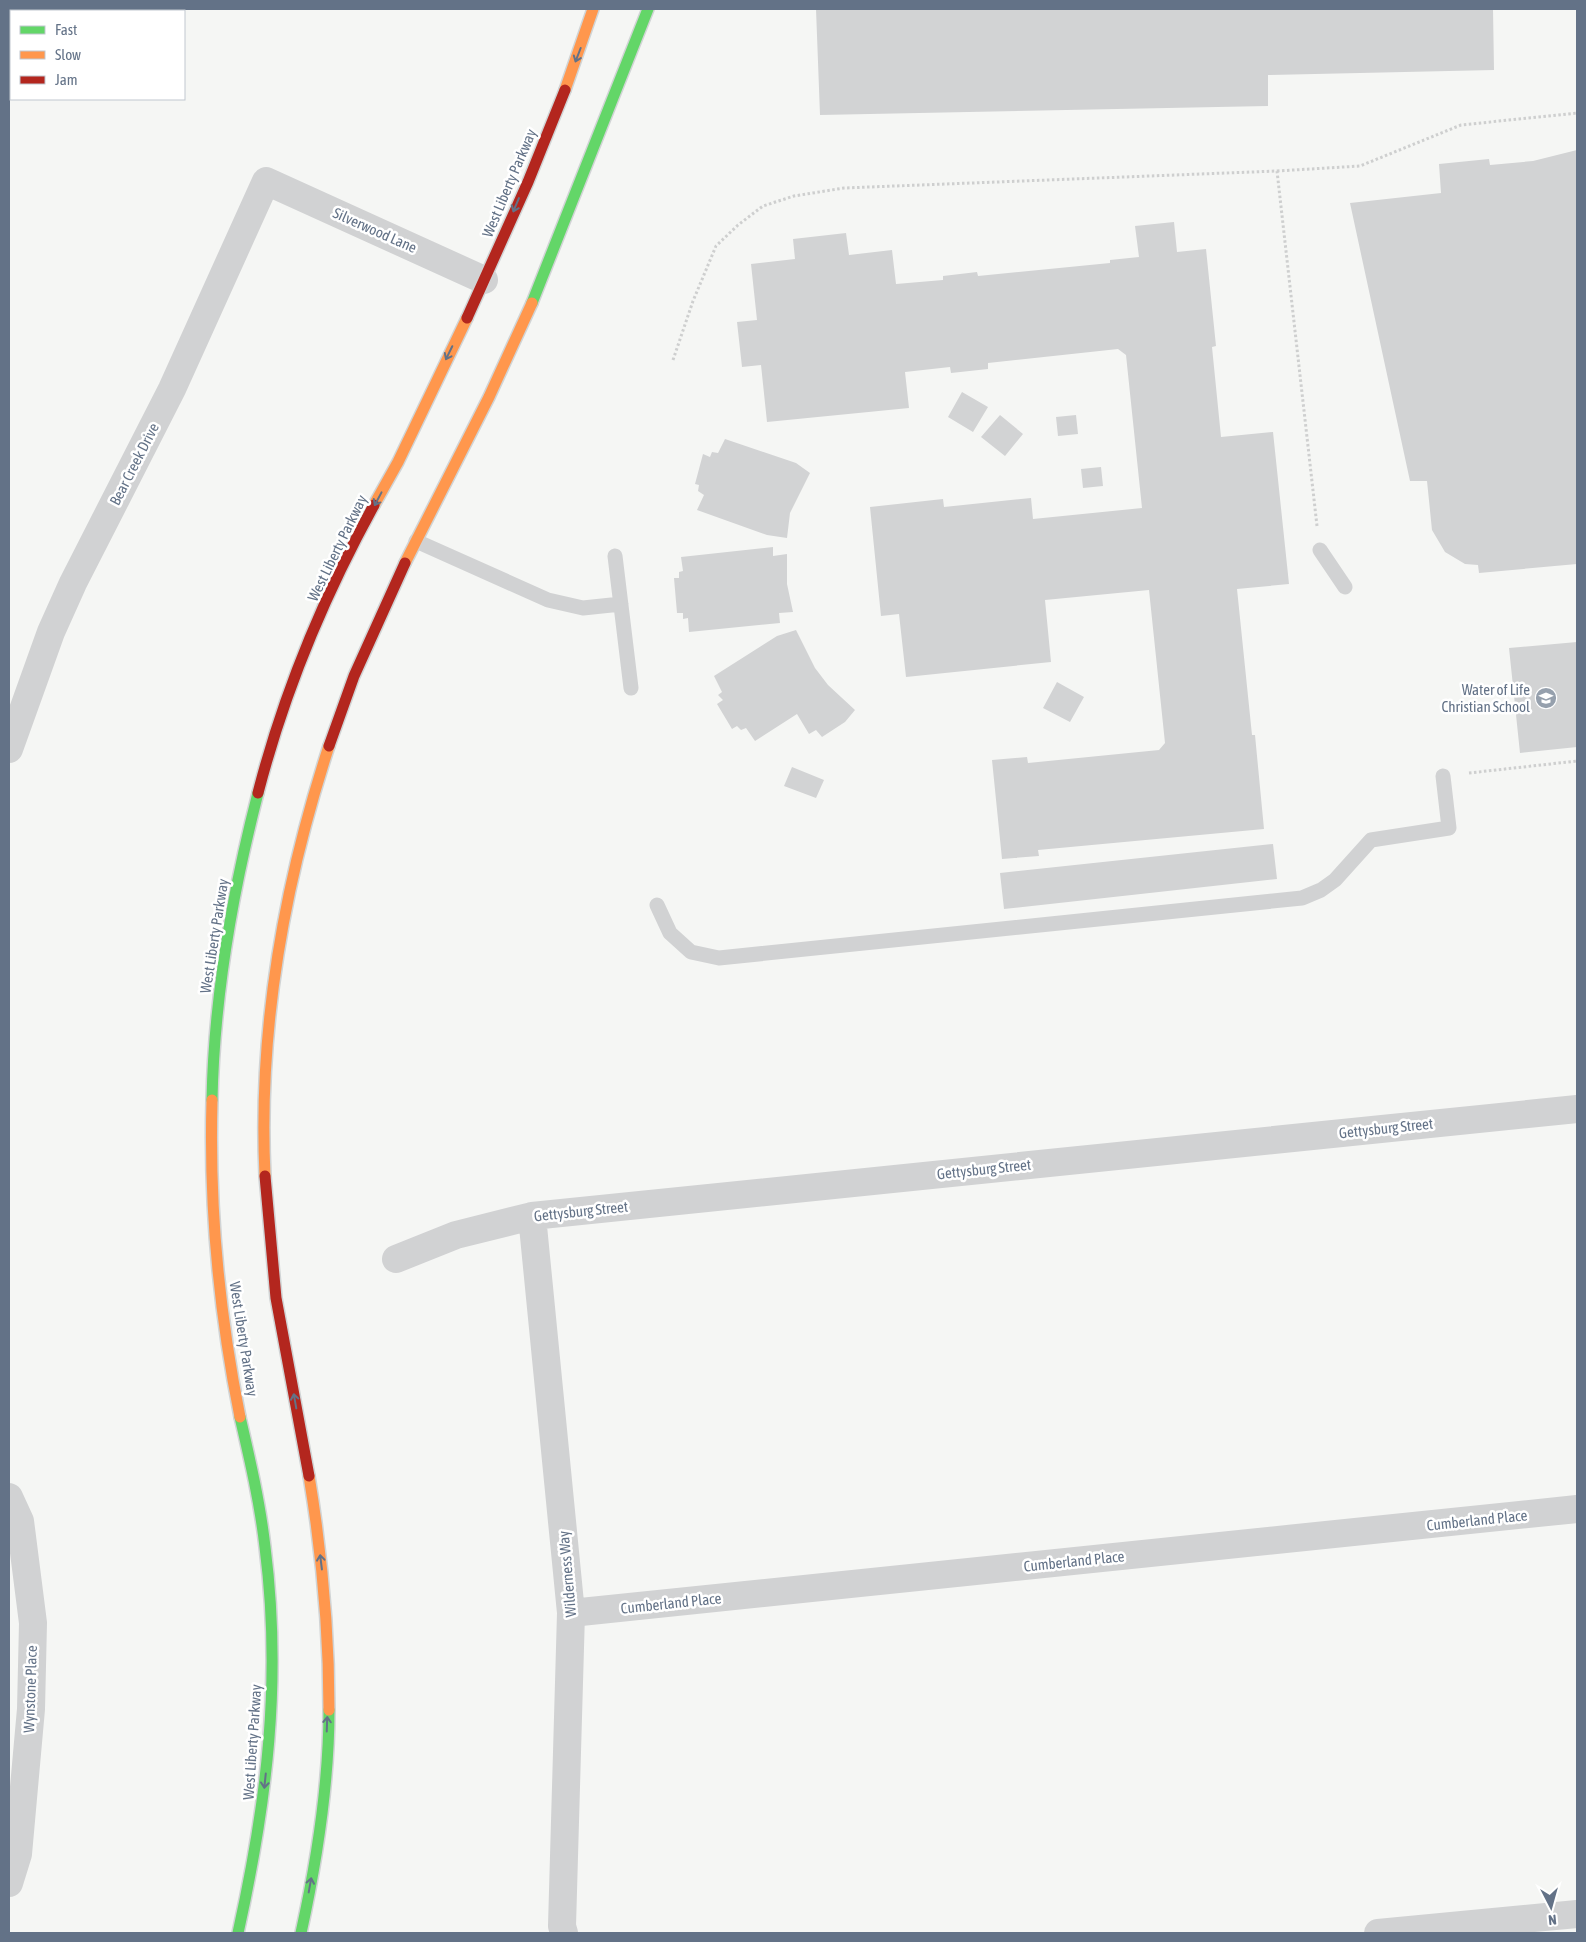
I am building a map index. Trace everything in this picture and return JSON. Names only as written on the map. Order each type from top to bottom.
[{"type":"street","name":"West Liberty Parkway","points":[[238,1933],[260,1826],[271,1733],[272,1635],[263,1529],[229,1361],[218,1266],[212,1166],[212,1073],[220,986],[232,910],[248,835],[276,734],[298,668],[346,559],[395,467],[484,280],[573,66],[593,9]]},
{"type":"street","points":[[301,1933],[322,1808],[326,1755],[328,1648],[326,1605],[314,1512],[282,1335],[268,1237],[264,1190],[263,1096],[265,1062],[272,997],[285,911],[315,792],[339,719],[374,628],[503,368],[571,210],[648,9]]},
{"type":"street","name":"Silverwood Lane","points":[[266,181],[484,280]]},
{"type":"street","name":"Bear Creek Drive","points":[[9,749],[54,624],[172,389],[266,181]]},
{"type":"street","name":"Gettysburg Street","points":[[396,1259],[456,1235],[532,1216],[1577,1109]]},
{"type":"street","name":"Wilderness Way","points":[[532,1216],[571,1613],[562,1926],[564,1933]]},
{"type":"street","name":"Wynstone Place","points":[[9,1497],[20,1521],[33,1623],[31,1710],[18,1854],[9,1883]]},
{"type":"street","name":"Cumberland Place","points":[[571,1613],[1577,1509]]},
{"type":"street","points":[[1378,1933],[1577,1914]]},
{"type":"lane","points":[[416,541],[548,600],[583,608],[621,604]]},
{"type":"lane","points":[[1320,550],[1345,587]]},
{"type":"lane","points":[[615,556],[631,688]]},
{"type":"lane","points":[[657,906],[670,933],[690,952],[718,958],[1302,898],[1321,890],[1335,880],[1371,840],[1449,828],[1443,776]]},
{"type":"path","points":[[673,360],[692,301],[716,246],[738,224],[762,206],[794,196],[844,188],[1360,166],[1461,125],[1577,113]]},
{"type":"path","points":[[1276,171],[1320,550]]},
{"type":"path","points":[[1443,776],[1577,761]]},
{"type":"building","points":[[816,9],[1493,9],[1494,70],[1268,75],[1268,106],[820,115]]},
{"type":"building","points":[[1577,150],[1577,564],[1479,573],[1478,565],[1465,564],[1445,552],[1432,530],[1427,481],[1410,481],[1350,203],[1441,193],[1439,164],[1489,159],[1490,165],[1533,161]]},
{"type":"building","points":[[1174,222],[1177,252],[1206,249],[1216,346],[1212,347],[1221,437],[1273,432],[1289,584],[1237,589],[1252,735],[1255,735],[1264,829],[1038,850],[1039,856],[1002,859],[992,760],[1027,757],[1028,763],[1159,750],[1165,743],[1149,590],[1045,600],[1051,662],[906,677],[899,614],[881,616],[870,507],[943,499],[944,507],[1031,498],[1033,519],[1142,508],[1126,355],[1118,349],[988,363],[988,369],[951,373],[950,367],[905,372],[909,408],[767,422],[761,365],[742,367],[737,322],[757,320],[751,264],[795,259],[793,239],[846,233],[849,255],[892,250],[896,284],[943,280],[943,276],[977,272],[978,276],[1110,263],[1110,260],[1139,257],[1135,226]]},
{"type":"building","points":[[962,392],[988,407],[973,432],[948,417]]},
{"type":"building","points":[[1000,415],[1023,434],[1005,456],[981,437]]},
{"type":"building","points":[[1076,415],[1078,434],[1058,436],[1056,417]]},
{"type":"building","points":[[725,439],[796,463],[810,473],[790,513],[787,538],[767,535],[697,510],[704,495],[698,491],[699,485],[695,484],[703,454],[710,457],[712,452],[718,453]]},
{"type":"building","points":[[1101,467],[1103,486],[1083,488],[1081,469]]},
{"type":"building","points":[[773,547],[773,556],[787,554],[787,584],[793,612],[779,613],[780,623],[689,632],[688,618],[683,619],[683,613],[677,613],[674,578],[679,578],[679,572],[683,571],[681,557]]},
{"type":"building","points":[[796,630],[815,668],[828,685],[855,710],[845,722],[822,737],[816,730],[809,734],[797,714],[755,741],[746,728],[741,730],[737,726],[732,729],[717,704],[723,700],[718,695],[722,692],[714,676],[777,636]]},
{"type":"building","name":"Water of Life Christian School","points":[[1577,642],[1577,747],[1520,753],[1509,648]]},
{"type":"building","points":[[1057,682],[1084,697],[1070,722],[1043,708]]},
{"type":"building","points":[[792,767],[824,780],[816,798],[784,786]]},
{"type":"building","points":[[1273,844],[1277,879],[1004,909],[1000,873]]},
{"type":"traffic: fast","points":[[532,303],[648,9]]},
{"type":"traffic: fast","points":[[212,1100],[216,1022],[226,945],[240,869],[258,793]]},
{"type":"traffic: fast","points":[[238,1933],[264,1789],[272,1693],[270,1597],[263,1531],[240,1417]]},
{"type":"traffic: fast","points":[[301,1933],[321,1823],[327,1767],[329,1710]]},
{"type":"traffic: slow","points":[[565,90],[593,9]]},
{"type":"traffic: slow","points":[[405,563],[489,397],[532,303]]},
{"type":"traffic: slow","points":[[374,505],[398,462],[467,318]]},
{"type":"traffic: slow","points":[[265,1176],[264,1121],[266,1067],[270,1012],[278,958],[287,904],[299,851],[329,746]]},
{"type":"traffic: slow","points":[[212,1100],[212,1180],[217,1259],[226,1338],[240,1417]]},
{"type":"traffic: slow","points":[[309,1476],[318,1534],[324,1593],[328,1651],[329,1710]]},
{"type":"traffic: jam","points":[[467,318],[528,182],[565,90]]},
{"type":"traffic: jam","points":[[258,793],[280,718],[307,645],[338,574],[374,505]]},
{"type":"traffic: jam","points":[[329,746],[354,676],[405,563]]},
{"type":"traffic: jam","points":[[265,1176],[276,1298],[309,1476]]},
{"type":"place","name":"Water of Life Christian School","points":[[1546,698]]}]
